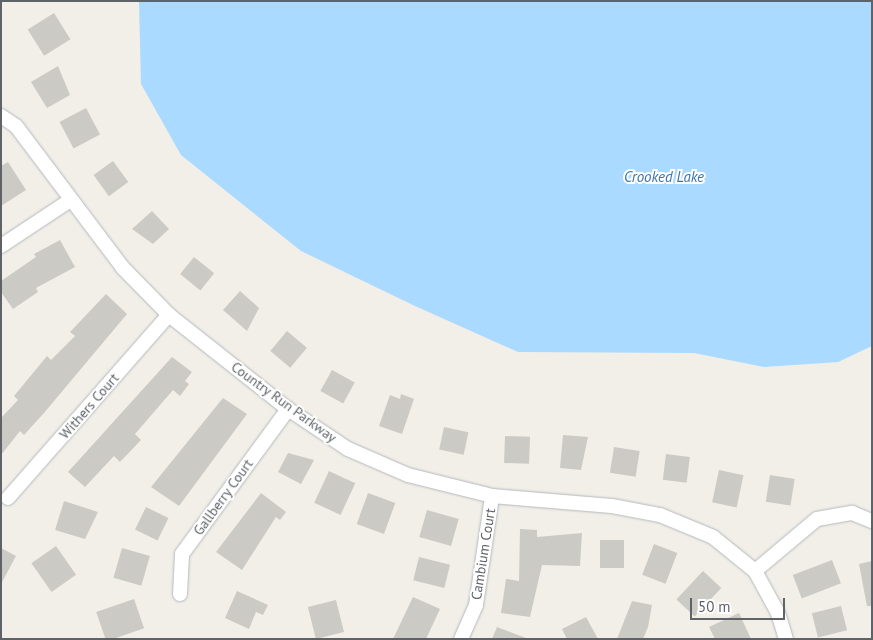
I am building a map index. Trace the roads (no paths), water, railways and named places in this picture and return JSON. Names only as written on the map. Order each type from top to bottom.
[{"type":"street","name":"Country Run Parkway","points":[[1,116],[16,126],[69,200],[123,268],[169,315],[288,408],[348,448],[391,467],[492,496],[612,506],[660,515],[713,537],[755,571],[778,613],[786,639]]},
{"type":"street","points":[[1,246],[69,200]]},
{"type":"street","name":"Withers Court","points":[[8,498],[169,315]]},
{"type":"street","name":"Gallberry Court","points":[[180,594],[182,554],[288,408]]},
{"type":"street","name":"Cambium Court","points":[[460,639],[476,605],[492,496]]},
{"type":"street","points":[[755,571],[817,519],[852,513],[872,520]]},
{"type":"water","name":"Crooked Lake","points":[[139,1],[872,1],[872,346],[838,362],[764,367],[694,353],[518,352],[415,306],[301,251],[181,155],[141,84]]}]
